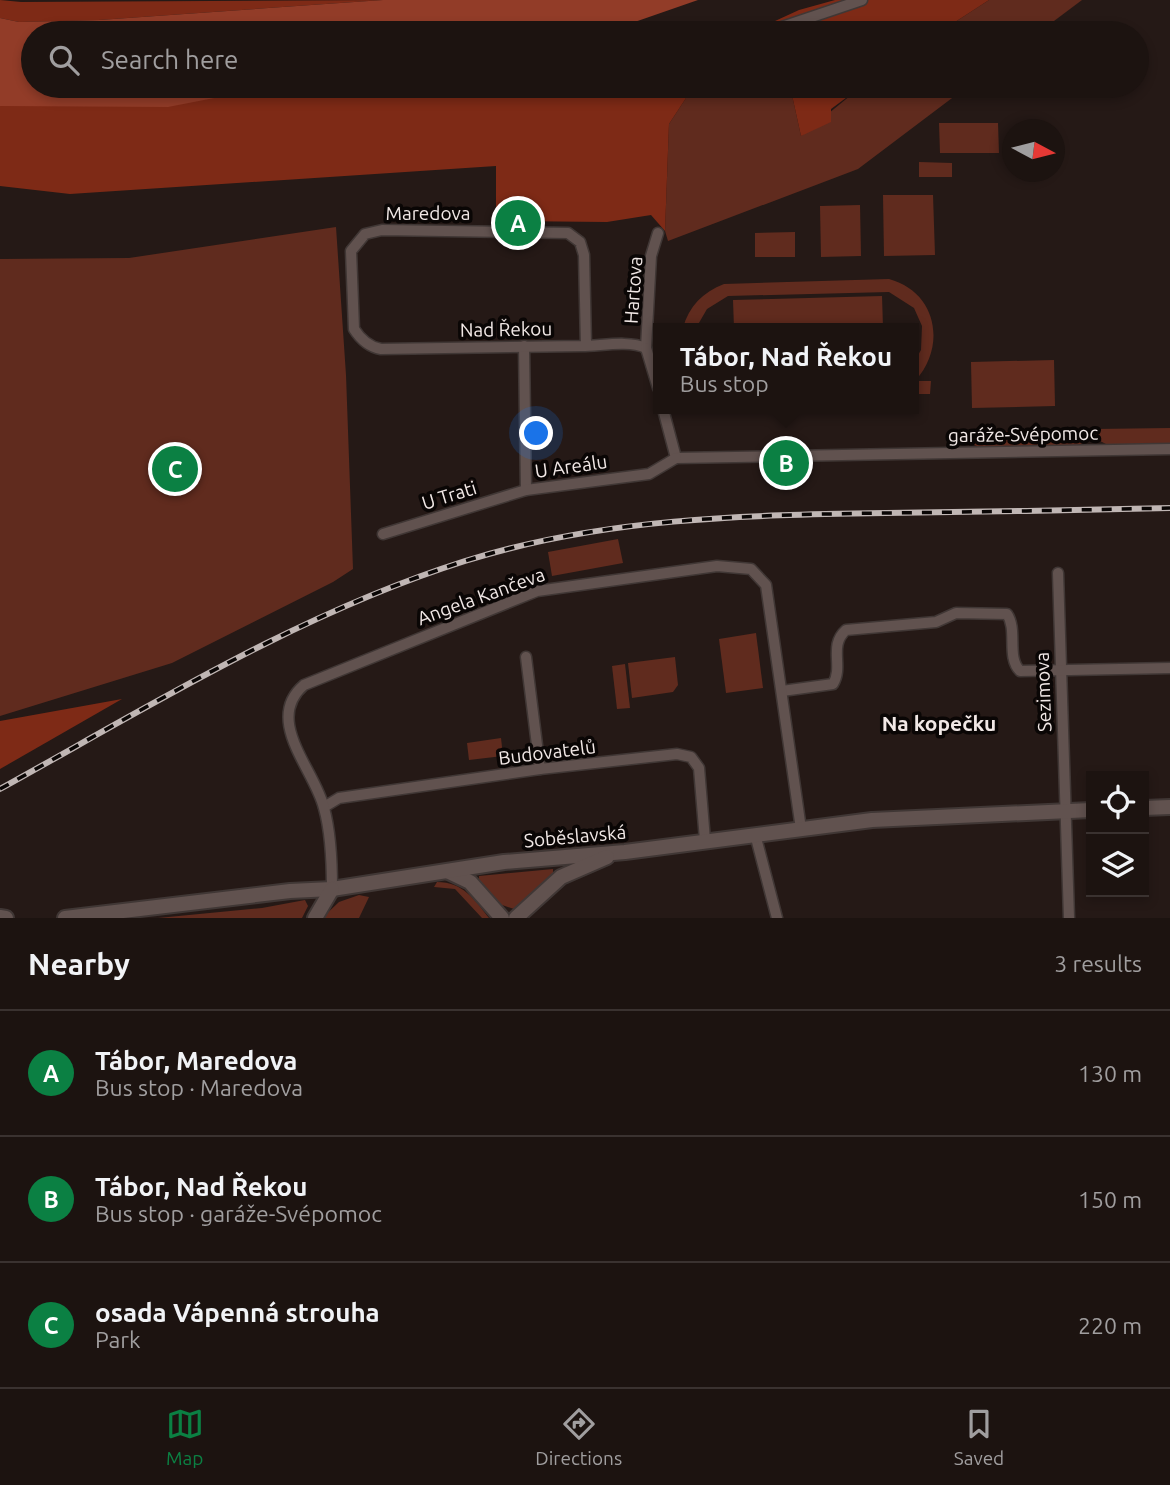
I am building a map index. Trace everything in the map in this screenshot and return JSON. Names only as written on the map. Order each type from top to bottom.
[{"type":"main road","points":[[1149,808],[1170,807]]},
{"type":"main road","name":"Soběslavská","points":[[65,918],[290,891],[332,889],[581,853],[625,852],[872,820],[1086,810]]},
{"type":"main road","points":[[516,918],[571,872],[625,852]]},
{"type":"main road","points":[[443,872],[466,879],[502,918]]},
{"type":"main road","points":[[315,918],[332,889]]},
{"type":"main road","points":[[0,917],[6,918]]},
{"type":"street","points":[[800,21],[862,0]]},
{"type":"street","name":"Maredova","points":[[367,344],[357,334],[353,322],[351,251],[359,239],[383,230],[561,231],[580,242],[584,255],[586,346]]},
{"type":"street","name":"Hartova","points":[[646,348],[651,256],[657,233]]},
{"type":"street","name":"Nad Řekou","points":[[367,344],[381,349],[635,345],[646,348]]},
{"type":"street","name":"U Areálu","points":[[524,346],[526,490],[649,474],[676,458]]},
{"type":"street","points":[[646,348],[653,371]]},
{"type":"street","points":[[664,414],[676,458]]},
{"type":"street","name":"garáže-Svépomoc","points":[[676,458],[1170,449]]},
{"type":"street","name":"U Trati","points":[[383,534],[526,490]]},
{"type":"street","name":"Angela Kančeva","points":[[332,889],[324,807],[292,738],[288,720],[293,698],[301,688],[319,677],[537,591],[717,566],[751,569],[763,580],[771,601],[801,829]]},
{"type":"street","name":"Sezimova","points":[[1058,573],[1059,671],[1069,918]]},
{"type":"street","points":[[782,691],[832,684],[837,673],[836,642],[846,630],[936,622],[951,614],[967,612],[1007,614],[1012,621],[1015,665],[1024,672],[1170,668]]},
{"type":"street","points":[[526,657],[540,769]]},
{"type":"street","name":"Budovatelů","points":[[324,807],[339,798],[540,769],[677,754],[691,757],[699,768],[705,840]]},
{"type":"street","points":[[755,834],[776,918]]},
{"type":"shaded area","points":[[0,0],[383,0],[99,20],[19,22],[0,18]]},
{"type":"shaded area","points":[[383,0],[698,0],[638,21],[59,21]]},
{"type":"shaded area","points":[[835,0],[989,0],[957,21],[775,21],[799,10]]},
{"type":"shaded area","points":[[989,0],[1082,0],[1054,21],[957,21]]},
{"type":"shaded area","points":[[0,18],[19,22],[21,98],[214,98],[168,107],[0,106]]},
{"type":"shaded area","points":[[172,98],[686,98],[669,124],[665,231],[651,215],[607,222],[496,221],[496,166],[70,194],[0,186],[0,106],[79,106]]},
{"type":"shaded area","points":[[686,98],[793,98],[801,136],[847,98],[952,98],[858,169],[668,241],[665,231],[669,124]]},
{"type":"shaded area","points":[[793,98],[846,98],[831,109],[831,122],[801,136]]},
{"type":"shaded area","points":[[939,123],[998,123],[999,153],[940,153]]},
{"type":"shaded area","points":[[919,162],[952,163],[952,177],[919,177]]},
{"type":"shaded area","points":[[883,195],[933,195],[935,255],[884,256]]},
{"type":"shaded area","points":[[860,205],[861,256],[821,257],[820,206]]},
{"type":"shaded area","points":[[336,227],[346,375],[353,569],[333,582],[172,663],[0,716],[0,259],[129,258]]},
{"type":"shaded area","points":[[795,232],[795,257],[755,257],[755,233]]},
{"type":"shaded area","points":[[889,279],[905,286],[918,296],[927,308],[932,322],[931,352],[919,375],[922,326],[914,308],[889,292],[728,296],[707,309],[699,323],[685,323],[698,301],[724,284]]},
{"type":"shaded area","points":[[882,296],[883,323],[734,323],[733,300]]},
{"type":"shaded area","points":[[1054,360],[1055,406],[972,408],[971,362]]},
{"type":"shaded area","points":[[919,381],[931,381],[930,394],[919,394]]},
{"type":"shaded area","points":[[1170,428],[1170,444],[1108,445],[1098,440],[1095,429]]},
{"type":"shaded area","points":[[1089,429],[1087,441],[1078,445],[980,447],[968,443],[962,432]]},
{"type":"shaded area","points":[[618,539],[623,563],[552,576],[548,552]]},
{"type":"shaded area","points":[[756,633],[763,688],[726,693],[719,639]]},
{"type":"shaded area","points":[[675,657],[678,685],[673,692],[632,698],[628,663]]},
{"type":"shaded area","points":[[625,664],[630,708],[617,709],[612,666]]},
{"type":"shaded area","points":[[122,699],[0,769],[0,721]]},
{"type":"shaded area","points":[[501,738],[503,756],[469,760],[467,743]]},
{"type":"shaded area","points":[[553,869],[553,874],[517,910],[502,905],[479,882],[479,876]]},
{"type":"shaded area","points":[[437,882],[461,888],[489,918],[482,918],[455,889],[434,887]]},
{"type":"shaded area","points":[[359,895],[369,897],[359,918],[322,918],[339,902]]},
{"type":"shaded area","points":[[305,900],[308,906],[302,918],[158,918],[262,908]]},
{"type":"railway","points":[[0,789],[170,694],[285,634],[404,582],[517,547],[621,527],[727,518],[1170,508]]},
{"type":"place","name":"Tábor, Maredova","points":[[518,223]]},
{"type":"place","name":"Tábor, Nad Řekou","points":[[786,463]]},
{"type":"place","name":"osada Vápenná strouha","points":[[175,469]]},
{"type":"district","name":"Na kopečku","points":[[939,724]]}]
